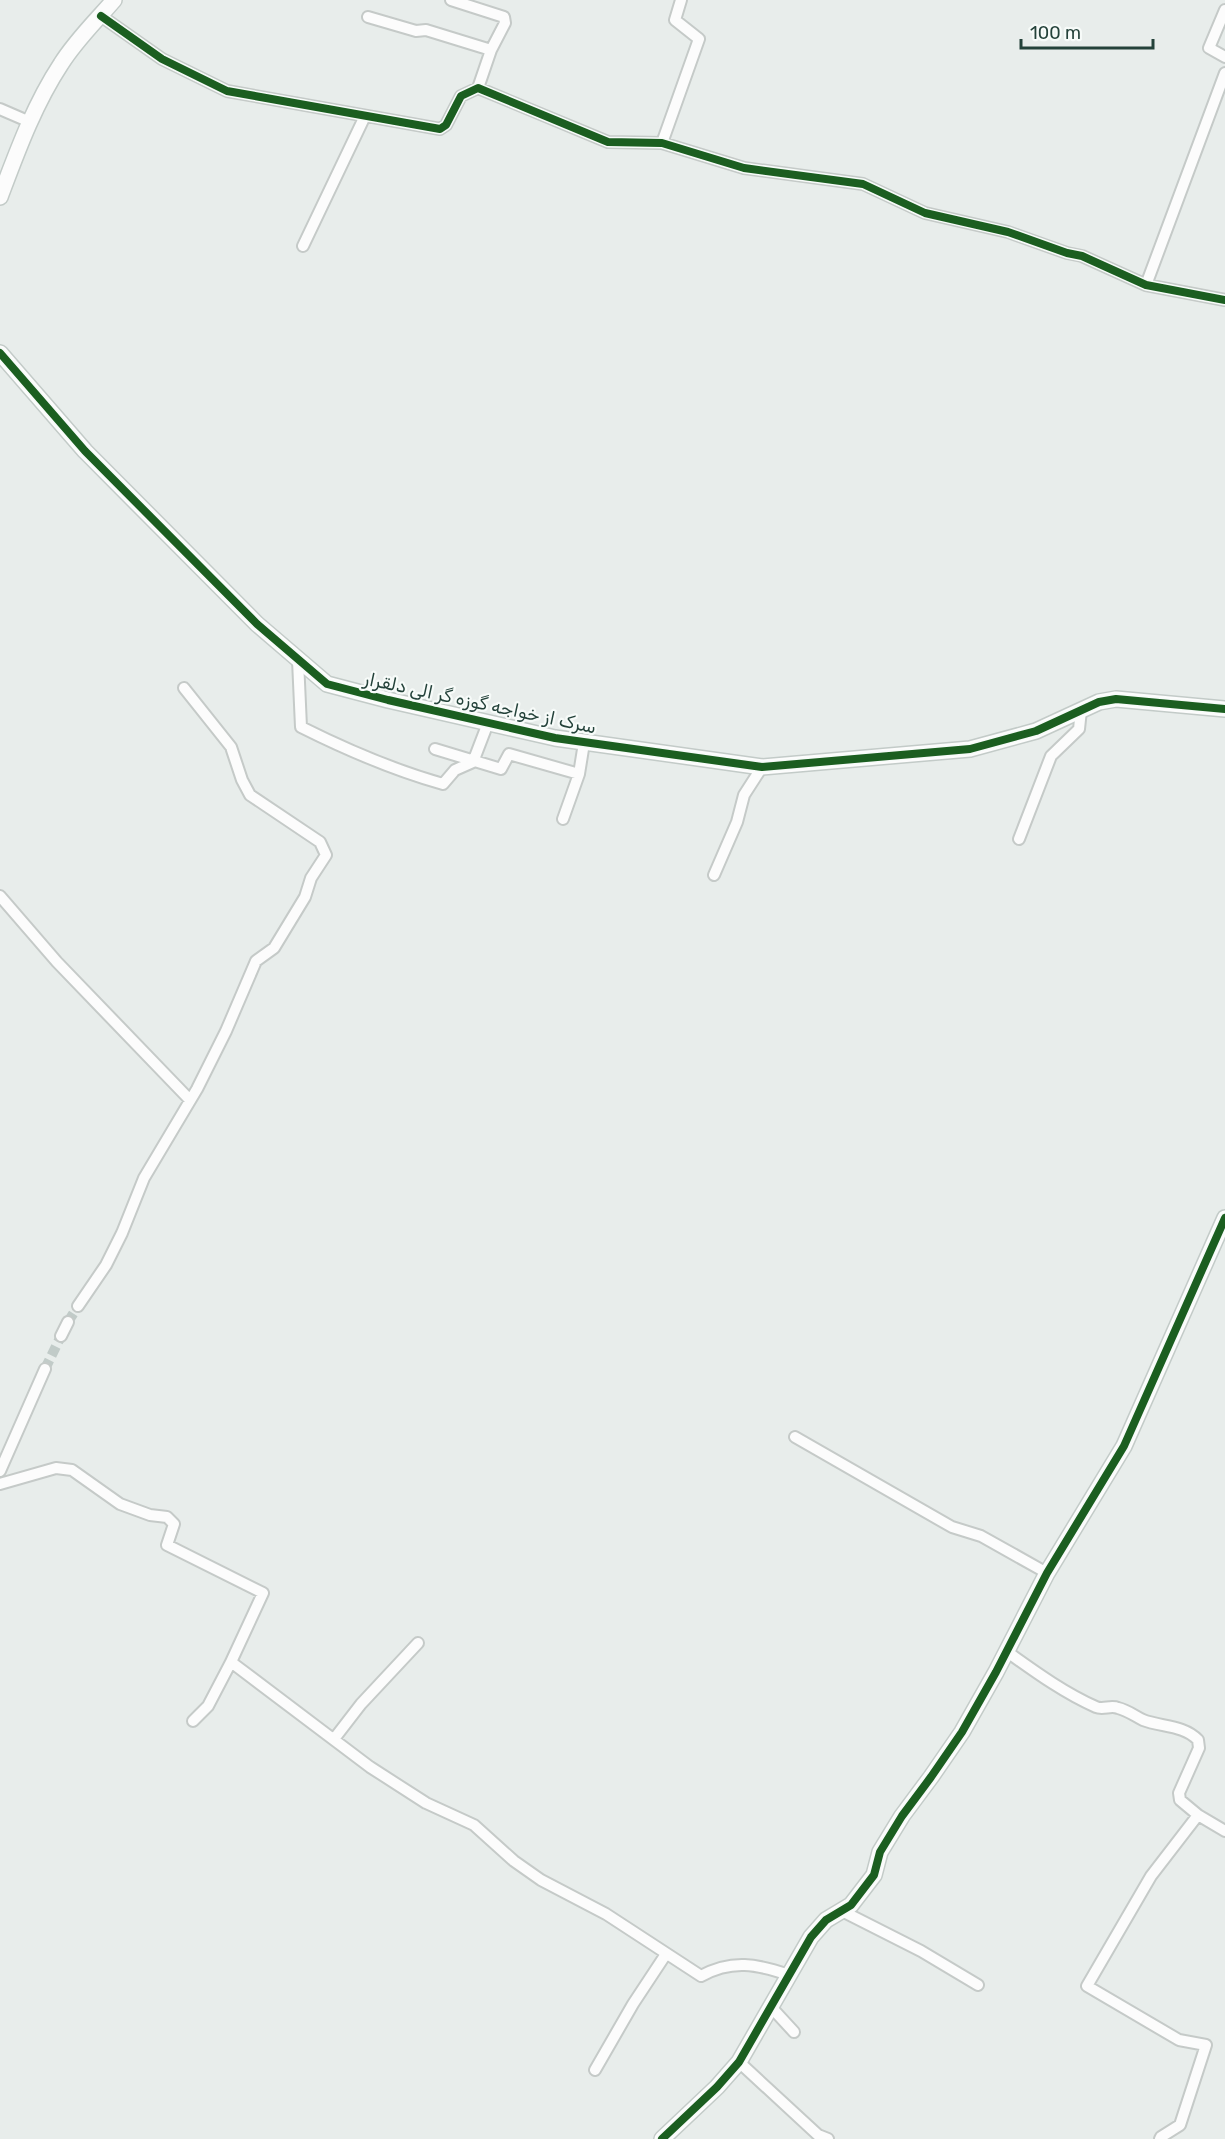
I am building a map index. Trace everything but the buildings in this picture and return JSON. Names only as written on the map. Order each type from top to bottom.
[{"type":"street","points":[[0,197],[38,104],[61,63],[86,30],[114,0]]},
{"type":"street","points":[[100,16],[162,59],[227,91],[440,129],[446,125],[461,96],[478,88],[491,50],[505,23],[504,17],[451,0]]},
{"type":"street","points":[[662,143],[699,39],[675,20],[681,0]]},
{"type":"street","points":[[1225,10],[1209,48],[1225,57]]},
{"type":"street","points":[[368,17],[416,30],[426,30],[491,50]]},
{"type":"street","points":[[1146,285],[1225,73]]},
{"type":"street","points":[[478,88],[608,142],[662,143],[744,168],[863,184],[924,213],[1008,232],[1082,256],[1146,285],[1225,300]]},
{"type":"street","points":[[0,109],[30,122]]},
{"type":"street","points":[[303,246],[365,116]]},
{"type":"street","name":"سرک از خواجه گوزه گر الی دلقرار","points":[[0,353],[85,451],[257,624],[327,684],[555,738],[762,767],[969,749],[1036,731],[1099,702],[1116,699],[1225,710]]},
{"type":"street","points":[[298,660],[301,727],[353,753],[404,773],[443,784],[455,770],[473,762],[488,723]]},
{"type":"street","points":[[78,1306],[106,1265],[122,1233],[144,1178],[190,1100],[226,1031],[256,961],[274,948],[306,897],[311,878],[326,855],[320,842],[250,795],[242,780],[231,747],[184,688]]},
{"type":"street","points":[[1019,839],[1051,756],[1079,729],[1081,710]]},
{"type":"street","points":[[563,819],[579,774],[584,743]]},
{"type":"street","points":[[435,749],[501,769],[509,754],[579,774]]},
{"type":"street","points":[[714,875],[737,822],[744,795],[762,767]]},
{"type":"street","points":[[0,896],[57,962],[190,1100]]},
{"type":"street","points":[[662,2139],[717,2087],[739,2062],[818,1928],[851,1905],[874,1875],[880,1852],[902,1816],[962,1732],[1047,1573],[1124,1446],[1225,1218]]},
{"type":"street","points":[[61,1336],[68,1322]]},
{"type":"street","points":[[0,1471],[45,1369]]},
{"type":"street","points":[[795,1437],[952,1527],[981,1536],[1047,1573]]},
{"type":"street","points":[[0,1484],[63,1467],[79,1474],[120,1504],[150,1515],[166,1517],[174,1524],[167,1545],[263,1593],[208,1706],[193,1721]]},
{"type":"street","points":[[334,1739],[361,1704],[418,1643]]},
{"type":"street","points":[[1006,1651],[1029,1668],[1099,1708],[1116,1707],[1143,1720],[1193,1734],[1198,1740],[1199,1748],[1179,1793],[1180,1800],[1198,1815],[1225,1831]]},
{"type":"street","points":[[231,1662],[370,1767],[426,1803],[474,1825],[514,1861],[541,1881],[606,1914],[701,1976],[717,1968],[743,1965],[763,1966],[789,1975]]},
{"type":"street","points":[[1160,2139],[1180,2125],[1206,2045],[1179,2040],[1087,1986],[1151,1876],[1198,1815]]},
{"type":"street","points":[[842,1911],[921,1951],[978,1985]]},
{"type":"street","points":[[595,2070],[633,2004],[666,1954]]},
{"type":"street","points":[[771,2007],[795,2032]]},
{"type":"street","points":[[739,2062],[818,2135],[828,2139]]},
{"type":"tunnel","points":[[68,1322],[78,1306]]},
{"type":"tunnel","points":[[45,1369],[61,1336]]},
{"type":"cycle path","points":[[101,16],[162,59],[227,91],[440,129],[446,125],[461,96],[478,88],[608,142],[662,143],[744,168],[863,184],[925,213],[1008,232],[1082,256],[1146,285],[1225,300]]},
{"type":"cycle path","points":[[0,353],[85,451],[257,624],[327,684],[555,738],[762,767],[970,749],[1036,731],[1099,702],[1116,699],[1225,709]]},
{"type":"cycle path","points":[[662,2139],[717,2087],[739,2062],[811,1937],[826,1920],[851,1905],[874,1875],[880,1852],[902,1816],[962,1732],[1047,1573],[1124,1446],[1225,1218]]}]
